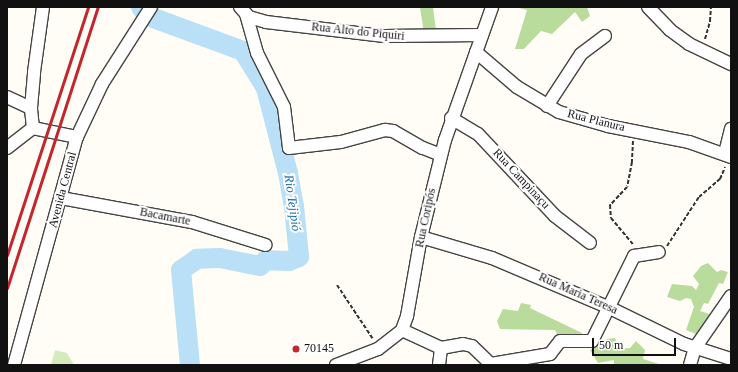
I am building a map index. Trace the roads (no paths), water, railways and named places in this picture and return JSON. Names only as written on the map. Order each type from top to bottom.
[{"type":"street","points":[[34,128],[31,108],[43,7]]},
{"type":"street","name":"Rua Coripós","points":[[402,330],[411,301],[421,237],[441,155],[452,118],[492,7]]},
{"type":"street","points":[[648,7],[670,30],[701,50],[731,64]]},
{"type":"street","name":"Avenida Central","points":[[14,365],[77,137],[102,84],[150,8]]},
{"type":"street","points":[[243,11],[257,53],[284,107],[289,148],[340,142],[385,130],[393,130],[423,148],[441,155]]},
{"type":"street","name":"Rua Alto do Piquiri","points":[[243,11],[266,22],[384,36],[438,37],[482,35]]},
{"type":"street","points":[[547,106],[581,54],[605,36]]},
{"type":"street","name":"Rua Planura","points":[[476,52],[517,87],[547,106],[580,119],[689,142],[725,158]]},
{"type":"street","points":[[7,97],[31,108]]},
{"type":"street","name":"Rua Campinaçu","points":[[452,118],[478,134],[555,216],[590,243]]},
{"type":"street","points":[[7,148],[34,128],[77,137]]},
{"type":"street","points":[[725,158],[731,130]]},
{"type":"street","name":"Bacamarte","points":[[61,198],[192,222],[266,246]]},
{"type":"street","name":"Rua Maria Teresa","points":[[421,237],[486,256],[610,308],[695,348],[731,359]]},
{"type":"street","points":[[336,365],[358,358],[378,348],[402,330],[441,348],[463,344],[472,346],[491,365],[550,354],[560,341],[592,341],[610,308],[625,271],[634,256],[640,253],[659,252]]},
{"type":"street","points":[[690,365],[695,348],[731,296]]},
{"type":"street","points":[[439,365],[441,348]]},
{"type":"waterway","name":"Rio Tejipió","points":[[141,7],[148,16],[243,51],[266,88],[288,173],[294,206],[299,257],[289,261],[266,260],[260,266],[220,258],[197,259],[181,270],[190,365]]},
{"type":"railway","points":[[7,255],[88,7]]},
{"type":"railway","points":[[7,288],[98,7]]},
{"type":"place","name":"70145","points":[[296,349]]}]
